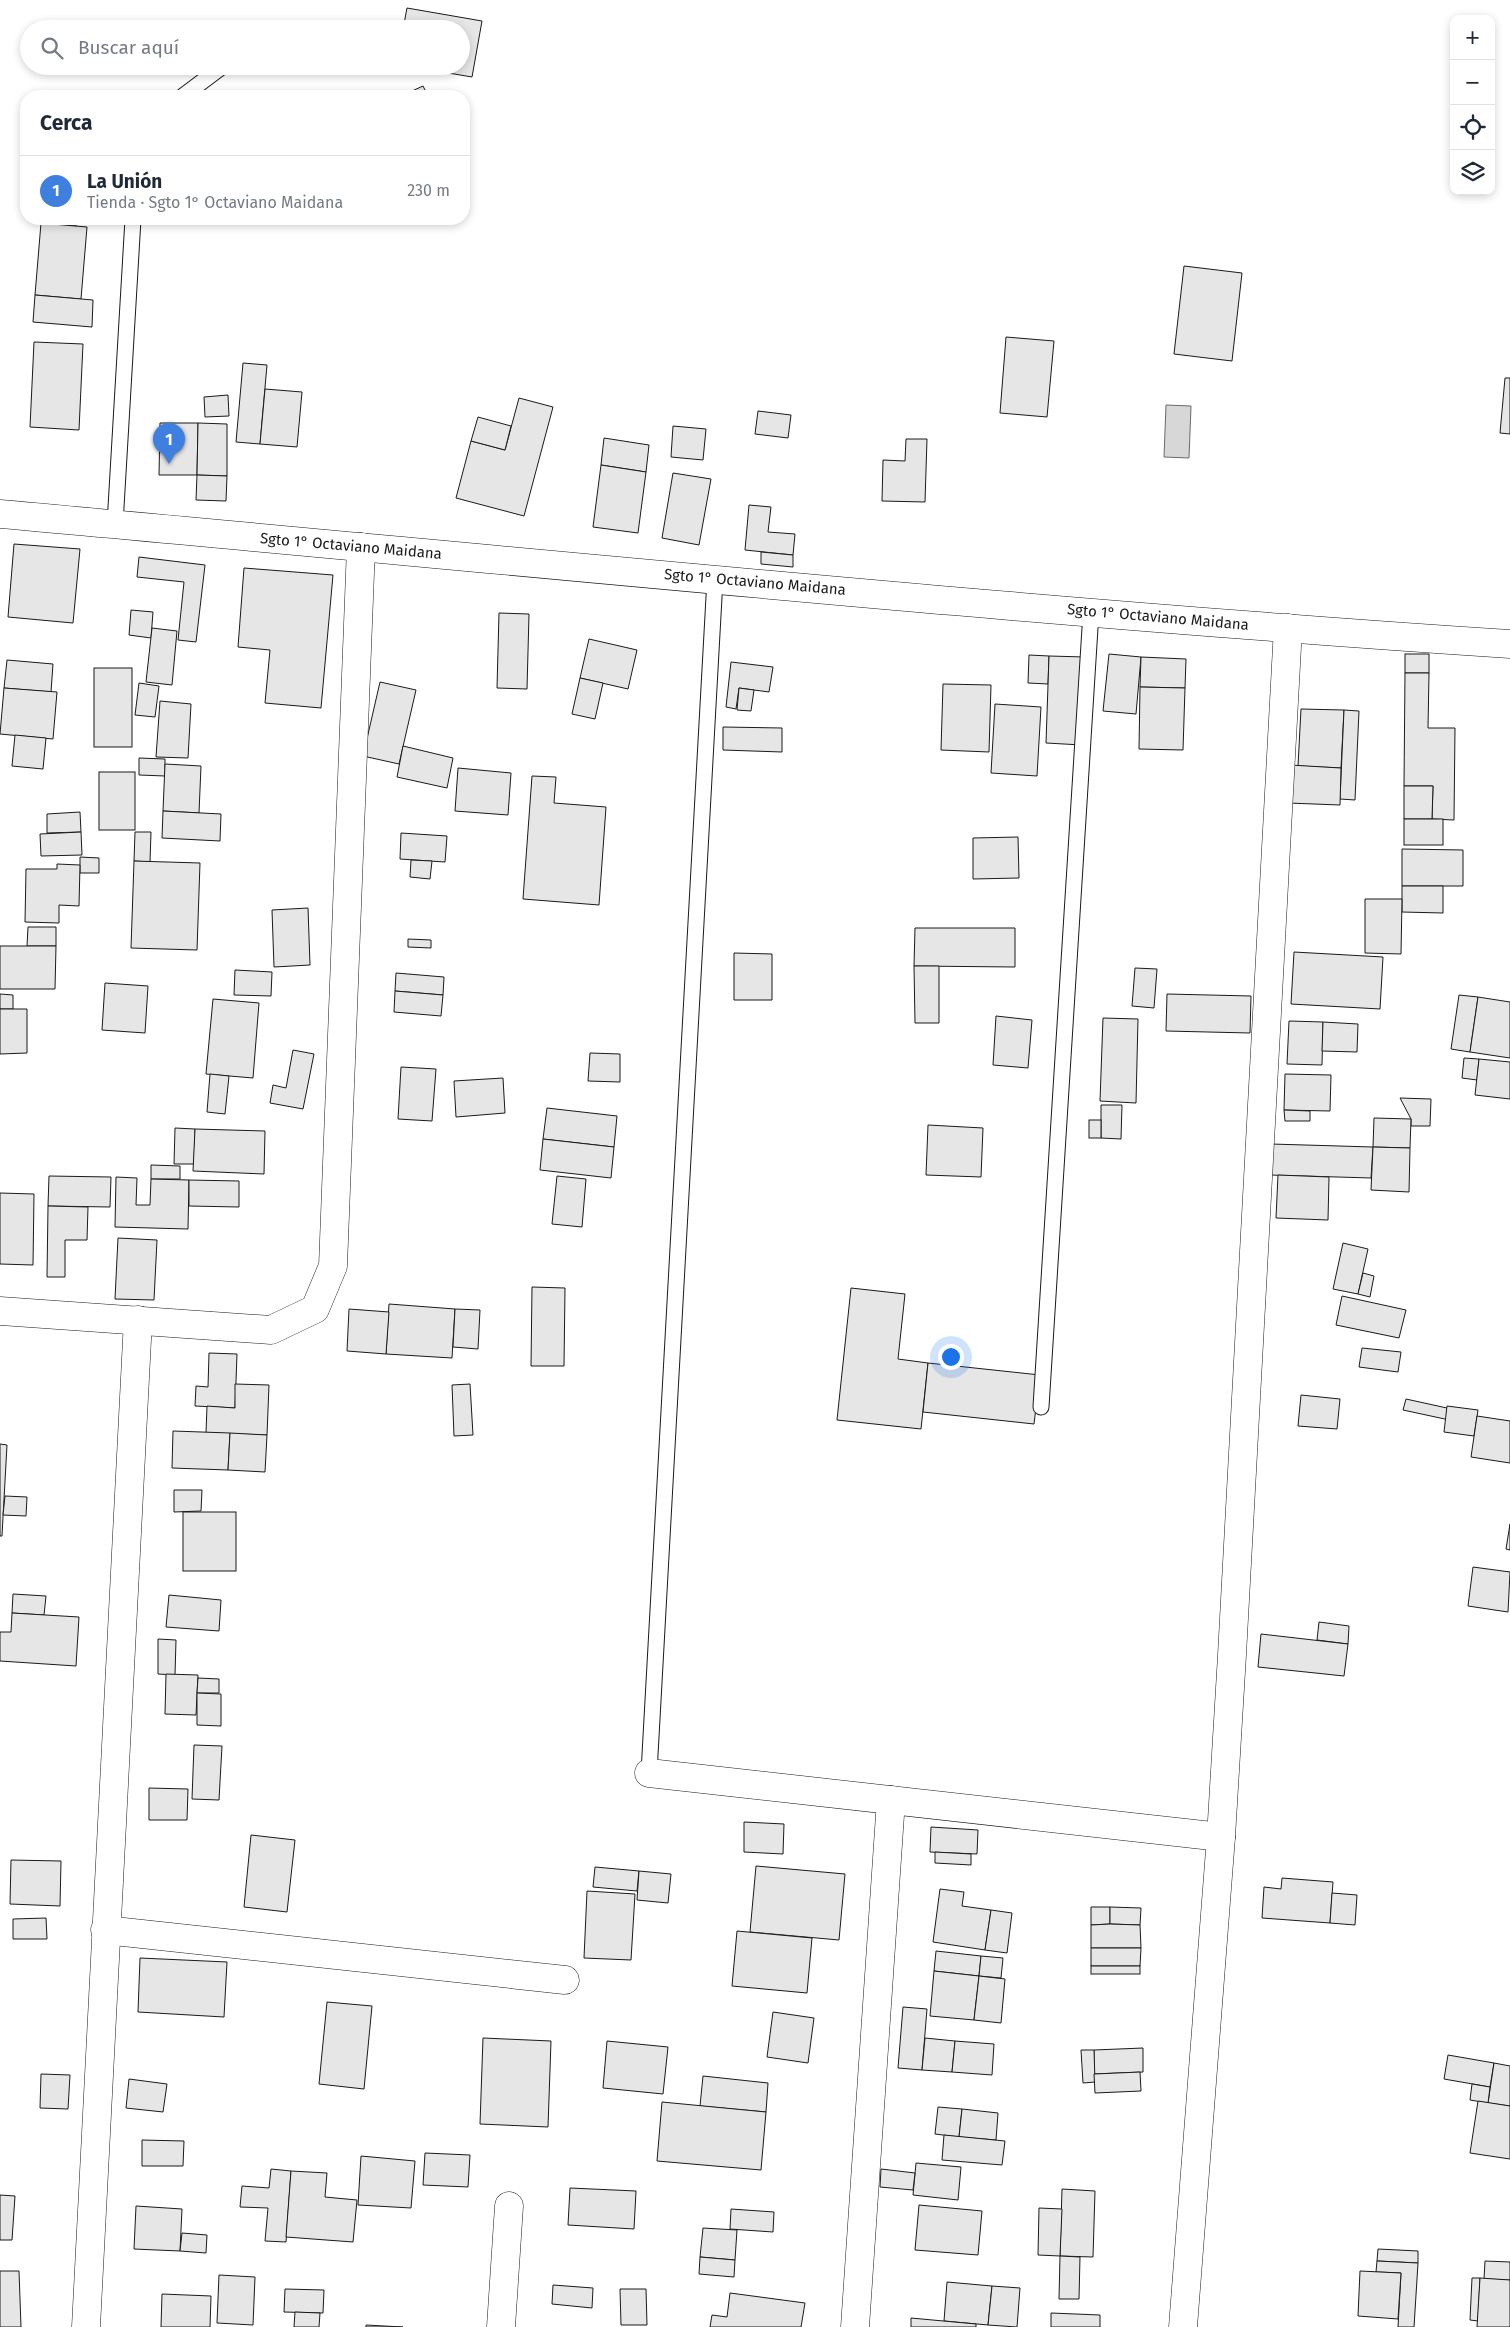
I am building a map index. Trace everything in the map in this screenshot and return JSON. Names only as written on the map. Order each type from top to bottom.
[{"type":"street","name":"Sgto 1° Octaviano Maidana","points":[[0,514],[1090,612],[1510,644]]},
{"type":"street","points":[[0,1311],[271,1330],[316,1310],[333,1266],[361,547]]},
{"type":"street","points":[[1183,2327],[1221,1837],[1288,628]]},
{"type":"street","points":[[86,2327],[138,1320]]},
{"type":"street","points":[[648,1773],[1221,1837]]},
{"type":"street","points":[[855,2327],[891,1800]]},
{"type":"street","points":[[105,1930],[565,1980]]},
{"type":"street","points":[[501,2327],[509,2206]]},
{"type":"lane","points":[[191,90],[211,75]]},
{"type":"lane","points":[[115,524],[133,225]]},
{"type":"lane","points":[[648,1773],[715,579]]},
{"type":"lane","points":[[1041,1407],[1090,612]]},
{"type":"shaded area","points":[[1166,405],[1191,406],[1189,458],[1164,457]]},
{"type":"building","points":[[407,8],[482,21],[472,77],[460,75],[470,75],[470,20],[405,20]]},
{"type":"building","points":[[423,86],[425,90],[414,90]]},
{"type":"building","points":[[41,225],[87,227],[81,299],[35,295]]},
{"type":"building","points":[[1184,266],[1242,273],[1232,361],[1174,354]]},
{"type":"building","points":[[35,295],[93,300],[92,327],[33,322]]},
{"type":"building","points":[[1006,337],[1054,341],[1047,417],[1000,413]]},
{"type":"building","points":[[34,342],[83,344],[79,430],[30,427]]},
{"type":"building","points":[[243,363],[267,365],[260,444],[236,442]]},
{"type":"building","points":[[1505,378],[1510,378],[1510,434],[1500,433]]},
{"type":"building","points":[[265,389],[302,392],[297,447],[260,444]]},
{"type":"building","points":[[228,395],[229,416],[205,417],[204,397]]},
{"type":"building","points":[[519,398],[553,407],[524,516],[456,498],[471,441],[505,450]]},
{"type":"building","points":[[758,411],[791,415],[788,438],[755,434]]},
{"type":"building","points":[[478,417],[511,426],[505,450],[471,441]]},
{"type":"building","points":[[160,423],[198,423],[197,475],[159,475]]},
{"type":"building","points":[[198,423],[227,424],[227,476],[197,475]]},
{"type":"building","points":[[673,426],[706,429],[703,460],[671,457]]},
{"type":"building","points":[[604,438],[649,445],[646,472],[601,465]]},
{"type":"building","points":[[906,439],[927,439],[925,502],[882,501],[883,460],[905,461]]},
{"type":"building","points":[[601,465],[646,472],[638,533],[593,527]]},
{"type":"building","points":[[673,473],[711,479],[699,545],[662,538]]},
{"type":"building","points":[[197,475],[227,476],[226,501],[196,500]]},
{"type":"building","points":[[749,505],[771,507],[768,532],[795,534],[793,555],[745,550]]},
{"type":"building","points":[[14,544],[80,549],[73,623],[8,617]]},
{"type":"building","points":[[761,552],[793,555],[793,567],[761,564]]},
{"type":"building","points":[[139,557],[205,565],[196,642],[178,640],[184,582],[137,577]]},
{"type":"building","points":[[244,568],[333,575],[321,708],[265,703],[270,650],[238,647]]},
{"type":"building","points":[[131,610],[153,612],[151,638],[129,635]]},
{"type":"building","points":[[499,613],[529,614],[527,689],[497,688]]},
{"type":"building","points":[[152,628],[177,631],[172,685],[146,682]]},
{"type":"building","points":[[589,639],[637,650],[628,689],[580,678]]},
{"type":"building","points":[[1109,654],[1141,657],[1136,714],[1103,711]]},
{"type":"building","points":[[1405,654],[1429,654],[1429,673],[1405,673]]},
{"type":"building","points":[[1029,655],[1049,656],[1048,684],[1028,683]]},
{"type":"building","points":[[1049,656],[1085,657],[1082,745],[1046,743]]},
{"type":"building","points":[[1141,657],[1186,659],[1185,688],[1140,687]]},
{"type":"building","points":[[7,660],[53,664],[51,692],[4,688]]},
{"type":"building","points":[[731,662],[773,667],[769,692],[739,688],[736,709],[726,707]]},
{"type":"building","points":[[94,668],[132,668],[132,747],[94,747]]},
{"type":"building","points":[[1405,673],[1429,673],[1428,728],[1455,728],[1454,820],[1432,819],[1433,786],[1404,786]]},
{"type":"building","points":[[580,678],[603,683],[595,719],[572,714]]},
{"type":"building","points":[[380,682],[416,690],[399,764],[363,756]]},
{"type":"building","points":[[139,683],[159,686],[155,717],[135,715]]},
{"type":"building","points":[[943,684],[991,685],[989,752],[941,750]]},
{"type":"building","points":[[1140,687],[1185,688],[1183,750],[1139,749]]},
{"type":"building","points":[[4,688],[57,692],[53,739],[0,734]]},
{"type":"building","points":[[739,688],[754,690],[751,711],[737,710]]},
{"type":"building","points":[[160,701],[191,704],[188,758],[156,757]]},
{"type":"building","points":[[995,704],[1041,707],[1037,776],[991,773]]},
{"type":"building","points":[[1301,709],[1344,710],[1341,768],[1298,766]]},
{"type":"building","points":[[1344,710],[1359,711],[1355,800],[1340,799]]},
{"type":"building","points":[[723,727],[782,728],[782,752],[723,750]]},
{"type":"building","points":[[15,735],[46,738],[43,769],[12,766]]},
{"type":"building","points":[[403,746],[453,758],[447,788],[397,777]]},
{"type":"building","points":[[139,758],[165,759],[165,776],[139,775]]},
{"type":"building","points":[[165,764],[201,766],[199,813],[163,811]]},
{"type":"building","points":[[1290,765],[1341,768],[1340,805],[1288,803]]},
{"type":"building","points":[[458,768],[511,773],[508,815],[455,811]]},
{"type":"building","points":[[99,772],[135,772],[135,830],[99,830]]},
{"type":"building","points":[[532,776],[556,777],[554,803],[606,807],[599,905],[523,899]]},
{"type":"building","points":[[1404,786],[1433,786],[1432,819],[1404,819]]},
{"type":"building","points":[[163,811],[221,814],[220,841],[162,838]]},
{"type":"building","points":[[80,812],[81,832],[47,833],[47,814]]},
{"type":"building","points":[[1404,819],[1443,819],[1443,845],[1404,845]]},
{"type":"building","points":[[81,832],[82,855],[41,856],[40,834]]},
{"type":"building","points":[[135,832],[151,832],[150,862],[134,861]]},
{"type":"building","points":[[401,833],[447,836],[445,862],[400,859]]},
{"type":"building","points":[[1018,837],[1019,878],[973,879],[973,838]]},
{"type":"building","points":[[1402,849],[1463,850],[1463,886],[1402,886]]},
{"type":"building","points":[[80,857],[99,858],[99,873],[80,873]]},
{"type":"building","points":[[411,860],[432,861],[430,879],[410,877]]},
{"type":"building","points":[[134,861],[200,863],[197,950],[131,948]]},
{"type":"building","points":[[57,864],[80,865],[79,906],[59,905],[59,923],[25,922],[26,869],[57,869]]},
{"type":"building","points":[[1402,886],[1443,886],[1443,913],[1402,912]]},
{"type":"building","points":[[1365,899],[1402,899],[1401,954],[1365,953]]},
{"type":"building","points":[[308,908],[310,965],[274,967],[272,910]]},
{"type":"building","points":[[28,927],[56,927],[56,946],[27,946]]},
{"type":"building","points":[[915,928],[1015,928],[1015,967],[914,966]]},
{"type":"building","points":[[408,939],[431,940],[431,948],[408,947]]},
{"type":"building","points":[[0,946],[56,946],[55,989],[0,989]]},
{"type":"building","points":[[1294,952],[1383,957],[1380,1009],[1291,1004]]},
{"type":"building","points":[[734,953],[772,954],[772,1000],[734,1000]]},
{"type":"building","points":[[914,966],[939,966],[939,1023],[915,1023]]},
{"type":"building","points":[[1135,968],[1157,969],[1154,1008],[1132,1006]]},
{"type":"building","points":[[235,970],[272,972],[271,996],[234,995]]},
{"type":"building","points":[[396,973],[444,977],[443,995],[395,991]]},
{"type":"building","points":[[105,983],[148,986],[145,1033],[102,1030]]},
{"type":"building","points":[[395,991],[443,995],[441,1016],[394,1012]]},
{"type":"building","points":[[0,994],[13,995],[13,1009],[0,1009]]},
{"type":"building","points":[[1167,994],[1251,996],[1250,1033],[1166,1031]]},
{"type":"building","points":[[1459,995],[1478,997],[1470,1052],[1451,1049]]},
{"type":"building","points":[[1478,997],[1510,1002],[1510,1058],[1470,1052]]},
{"type":"building","points":[[213,999],[259,1003],[253,1078],[206,1074]]},
{"type":"building","points":[[0,1009],[27,1009],[27,1053],[0,1054]]},
{"type":"building","points":[[996,1016],[1032,1020],[1028,1068],[993,1065]]},
{"type":"building","points":[[1103,1018],[1138,1019],[1136,1103],[1100,1101]]},
{"type":"building","points":[[1289,1021],[1323,1022],[1322,1065],[1287,1064]]},
{"type":"building","points":[[1323,1022],[1358,1024],[1357,1052],[1322,1051]]},
{"type":"building","points":[[293,1050],[314,1054],[303,1109],[270,1103],[273,1085],[286,1088]]},
{"type":"building","points":[[590,1053],[620,1054],[620,1082],[588,1081]]},
{"type":"building","points":[[1464,1058],[1479,1059],[1477,1080],[1462,1078]]},
{"type":"building","points":[[1479,1059],[1510,1062],[1510,1099],[1475,1095]]},
{"type":"building","points":[[401,1067],[436,1069],[432,1121],[398,1119]]},
{"type":"building","points":[[210,1074],[229,1076],[225,1114],[207,1112]]},
{"type":"building","points":[[1285,1074],[1331,1075],[1330,1111],[1284,1110]]},
{"type":"building","points":[[503,1078],[505,1113],[456,1117],[454,1081]]},
{"type":"building","points":[[1400,1098],[1431,1099],[1430,1126],[1411,1126],[1411,1119]]},
{"type":"building","points":[[1101,1105],[1122,1105],[1121,1139],[1101,1138]]},
{"type":"building","points":[[547,1108],[617,1116],[614,1147],[543,1139]]},
{"type":"building","points":[[1284,1110],[1310,1111],[1310,1121],[1285,1121]]},
{"type":"building","points":[[1374,1118],[1411,1119],[1410,1148],[1373,1147]]},
{"type":"building","points":[[1089,1120],[1101,1120],[1101,1138],[1089,1138]]},
{"type":"building","points":[[928,1125],[983,1128],[981,1177],[926,1175]]},
{"type":"building","points":[[175,1128],[195,1129],[194,1164],[174,1164]]},
{"type":"building","points":[[195,1129],[265,1131],[264,1174],[193,1171]]},
{"type":"building","points":[[543,1139],[614,1147],[611,1178],[540,1170]]},
{"type":"building","points":[[1271,1144],[1373,1147],[1371,1178],[1270,1175]]},
{"type":"building","points":[[1373,1147],[1410,1148],[1409,1192],[1371,1190]]},
{"type":"building","points":[[151,1165],[180,1166],[180,1179],[151,1179]]},
{"type":"building","points":[[1278,1175],[1329,1177],[1328,1220],[1276,1218]]},
{"type":"building","points":[[49,1176],[111,1177],[110,1207],[48,1206]]},
{"type":"building","points":[[557,1176],[586,1179],[582,1227],[552,1224]]},
{"type":"building","points":[[116,1177],[137,1178],[136,1205],[150,1205],[151,1179],[189,1180],[188,1229],[115,1227]]},
{"type":"building","points":[[189,1180],[239,1181],[239,1207],[189,1206]]},
{"type":"building","points":[[0,1193],[34,1194],[33,1265],[0,1264]]},
{"type":"building","points":[[48,1206],[88,1207],[87,1240],[65,1240],[65,1277],[47,1277]]},
{"type":"building","points":[[118,1238],[157,1240],[154,1300],[115,1299]]},
{"type":"building","points":[[1343,1243],[1368,1249],[1358,1294],[1333,1289]]},
{"type":"building","points":[[1363,1273],[1374,1276],[1370,1297],[1358,1294]]},
{"type":"building","points":[[532,1287],[565,1288],[564,1366],[531,1366]]},
{"type":"building","points":[[851,1288],[905,1294],[898,1359],[928,1363],[921,1429],[837,1420]]},
{"type":"building","points":[[1342,1296],[1406,1310],[1399,1338],[1336,1325]]},
{"type":"building","points":[[389,1304],[455,1309],[452,1358],[386,1354]]},
{"type":"building","points":[[349,1309],[389,1312],[386,1354],[347,1351]]},
{"type":"building","points":[[455,1309],[480,1310],[478,1349],[453,1347]]},
{"type":"building","points":[[1362,1348],[1401,1352],[1398,1372],[1359,1367]]},
{"type":"building","points":[[209,1353],[237,1354],[235,1408],[195,1406],[196,1386],[208,1387]]},
{"type":"building","points":[[928,1363],[1040,1375],[1034,1424],[923,1412]]},
{"type":"building","points":[[235,1384],[269,1385],[267,1435],[206,1433],[207,1406],[235,1408]]},
{"type":"building","points":[[470,1384],[473,1435],[454,1436],[452,1385]]},
{"type":"building","points":[[1301,1395],[1340,1399],[1337,1429],[1298,1426]]},
{"type":"building","points":[[1406,1399],[1456,1410],[1454,1421],[1403,1410]]},
{"type":"building","points":[[1447,1406],[1478,1410],[1474,1436],[1444,1432]]},
{"type":"building","points":[[1477,1416],[1510,1421],[1510,1463],[1471,1457]]},
{"type":"building","points":[[173,1431],[230,1433],[228,1470],[172,1468]]},
{"type":"building","points":[[230,1433],[267,1435],[265,1472],[228,1470]]},
{"type":"building","points":[[0,1444],[7,1445],[2,1536],[0,1536]]},
{"type":"building","points":[[174,1490],[202,1490],[201,1511],[174,1512]]},
{"type":"building","points":[[5,1496],[27,1497],[26,1516],[3,1515]]},
{"type":"building","points":[[183,1512],[236,1512],[236,1571],[183,1571]]},
{"type":"building","points":[[1510,1524],[1510,1550],[1506,1549]]},
{"type":"building","points":[[1473,1567],[1510,1572],[1508,1612],[1468,1606]]},
{"type":"building","points":[[13,1594],[46,1596],[44,1615],[12,1613]]},
{"type":"building","points":[[169,1595],[221,1600],[219,1631],[166,1627]]},
{"type":"building","points":[[12,1613],[79,1617],[76,1666],[0,1661],[0,1632],[11,1632]]},
{"type":"building","points":[[1319,1622],[1349,1626],[1348,1644],[1317,1640]]},
{"type":"building","points":[[1261,1634],[1348,1644],[1344,1676],[1258,1667]]},
{"type":"building","points":[[158,1639],[176,1640],[175,1675],[158,1674]]},
{"type":"building","points":[[166,1674],[198,1675],[196,1715],[165,1714]]},
{"type":"building","points":[[198,1678],[219,1679],[219,1693],[197,1693]]},
{"type":"building","points":[[197,1693],[221,1694],[221,1726],[197,1725]]},
{"type":"building","points":[[194,1745],[222,1746],[219,1800],[192,1799]]},
{"type":"building","points":[[149,1788],[188,1789],[187,1820],[149,1820]]},
{"type":"building","points":[[744,1822],[784,1824],[783,1854],[744,1852]]},
{"type":"building","points":[[931,1827],[978,1830],[977,1854],[930,1852]]},
{"type":"building","points":[[251,1835],[295,1840],[287,1912],[244,1907]]},
{"type":"building","points":[[935,1852],[971,1854],[971,1865],[935,1863]]},
{"type":"building","points":[[11,1860],[61,1861],[60,1906],[10,1904]]},
{"type":"building","points":[[756,1866],[845,1874],[839,1940],[750,1932]]},
{"type":"building","points":[[595,1867],[639,1871],[637,1891],[593,1887]]},
{"type":"building","points":[[639,1871],[671,1874],[668,1903],[637,1900]]},
{"type":"building","points":[[1282,1878],[1333,1882],[1330,1923],[1262,1918],[1264,1887],[1281,1889]]},
{"type":"building","points":[[940,1889],[964,1892],[962,1906],[991,1910],[985,1950],[933,1942]]},
{"type":"building","points":[[587,1891],[635,1894],[631,1960],[584,1958]]},
{"type":"building","points":[[1332,1893],[1357,1895],[1355,1925],[1330,1923]]},
{"type":"building","points":[[1091,1907],[1110,1907],[1110,1924],[1091,1925]]},
{"type":"building","points":[[1110,1907],[1141,1908],[1140,1925],[1110,1924]]},
{"type":"building","points":[[991,1910],[1012,1913],[1007,1953],[985,1950]]},
{"type":"building","points":[[46,1918],[47,1939],[13,1939],[13,1919]]},
{"type":"building","points":[[1091,1925],[1140,1925],[1141,1948],[1091,1948]]},
{"type":"building","points":[[737,1931],[812,1938],[807,1993],[732,1986]]},
{"type":"building","points":[[1091,1948],[1141,1948],[1140,1966],[1091,1966]]},
{"type":"building","points":[[936,1951],[981,1956],[979,1976],[934,1971]]},
{"type":"building","points":[[981,1956],[1003,1958],[1001,1978],[979,1976]]},
{"type":"building","points":[[140,1958],[227,1962],[224,2017],[138,2012]]},
{"type":"building","points":[[1091,1966],[1140,1966],[1140,1974],[1091,1974]]},
{"type":"building","points":[[934,1971],[979,1976],[974,2020],[930,2016]]},
{"type":"building","points":[[979,1976],[1005,1979],[1001,2023],[974,2020]]},
{"type":"building","points":[[327,2002],[372,2006],[364,2089],[319,2084]]},
{"type":"building","points":[[903,2007],[927,2009],[922,2070],[898,2068]]},
{"type":"building","points":[[773,2012],[814,2018],[808,2063],[767,2057]]},
{"type":"building","points":[[483,2038],[551,2041],[548,2127],[480,2124]]},
{"type":"building","points":[[925,2038],[955,2041],[952,2072],[922,2070]]},
{"type":"building","points":[[607,2041],[668,2047],[663,2094],[603,2088]]},
{"type":"building","points":[[955,2041],[994,2044],[992,2075],[952,2072]]},
{"type":"building","points":[[1143,2048],[1143,2072],[1094,2074],[1094,2050]]},
{"type":"building","points":[[1081,2050],[1094,2050],[1095,2082],[1083,2083]]},
{"type":"building","points":[[1448,2055],[1494,2063],[1490,2087],[1444,2079]]},
{"type":"building","points":[[1494,2063],[1510,2066],[1510,2106],[1488,2103]]},
{"type":"building","points":[[1140,2072],[1141,2091],[1095,2093],[1094,2074]]},
{"type":"building","points":[[41,2074],[70,2075],[68,2109],[40,2108]]},
{"type":"building","points":[[703,2076],[768,2083],[766,2112],[700,2106]]},
{"type":"building","points":[[129,2079],[167,2084],[163,2112],[126,2108]]},
{"type":"building","points":[[1472,2084],[1490,2087],[1488,2103],[1470,2100]]},
{"type":"building","points":[[1478,2101],[1510,2106],[1510,2159],[1470,2153]]},
{"type":"building","points":[[662,2102],[766,2112],[761,2170],[657,2161]]},
{"type":"building","points":[[938,2107],[962,2109],[959,2137],[935,2134]]},
{"type":"building","points":[[962,2109],[998,2113],[996,2140],[959,2137]]},
{"type":"building","points":[[944,2135],[1005,2141],[1002,2165],[942,2160]]},
{"type":"building","points":[[142,2140],[184,2141],[183,2166],[142,2166]]},
{"type":"building","points":[[425,2153],[470,2155],[468,2187],[423,2185]]},
{"type":"building","points":[[361,2156],[415,2161],[411,2208],[358,2205]]},
{"type":"building","points":[[916,2163],[961,2167],[958,2200],[913,2195]]},
{"type":"building","points":[[271,2169],[291,2171],[286,2242],[265,2241],[268,2208],[240,2207],[242,2186],[269,2188]]},
{"type":"building","points":[[881,2169],[915,2173],[913,2190],[880,2187]]},
{"type":"building","points":[[291,2171],[327,2173],[325,2197],[357,2200],[353,2242],[286,2237]]},
{"type":"building","points":[[570,2188],[636,2191],[634,2229],[568,2225]]},
{"type":"building","points":[[1062,2189],[1095,2191],[1093,2257],[1060,2256]]},
{"type":"building","points":[[0,2195],[15,2196],[12,2240],[0,2240]]},
{"type":"building","points":[[919,2205],[982,2211],[978,2255],[915,2250]]},
{"type":"building","points":[[136,2206],[182,2209],[180,2251],[134,2249]]},
{"type":"building","points":[[1039,2208],[1062,2209],[1060,2256],[1038,2255]]},
{"type":"building","points":[[731,2209],[774,2212],[773,2232],[730,2229]]},
{"type":"building","points":[[703,2228],[737,2230],[735,2260],[700,2257]]},
{"type":"building","points":[[182,2233],[207,2235],[206,2253],[180,2251]]},
{"type":"building","points":[[1378,2249],[1418,2251],[1418,2263],[1377,2261]]},
{"type":"building","points":[[1060,2256],[1080,2257],[1079,2299],[1059,2299]]},
{"type":"building","points":[[700,2257],[735,2260],[734,2277],[699,2274]]},
{"type":"building","points":[[1377,2261],[1418,2263],[1414,2327],[1398,2327],[1401,2273],[1376,2272]]},
{"type":"building","points":[[1485,2261],[1510,2262],[1510,2280],[1484,2279]]},
{"type":"building","points":[[0,2271],[19,2271],[21,2327],[0,2327]]},
{"type":"building","points":[[1360,2271],[1401,2273],[1398,2319],[1358,2316]]},
{"type":"building","points":[[219,2275],[255,2277],[253,2325],[217,2323]]},
{"type":"building","points":[[1472,2278],[1480,2278],[1478,2321],[1470,2320]]},
{"type":"building","points":[[1480,2278],[1510,2280],[1510,2327],[1477,2327]]},
{"type":"building","points":[[947,2282],[992,2286],[988,2325],[944,2321]]},
{"type":"building","points":[[553,2285],[593,2288],[592,2308],[552,2304]]},
{"type":"building","points":[[992,2286],[1020,2288],[1017,2327],[988,2325]]},
{"type":"building","points":[[285,2289],[324,2290],[323,2313],[284,2312]]},
{"type":"building","points":[[620,2289],[646,2289],[647,2325],[621,2325]]},
{"type":"building","points":[[730,2293],[805,2303],[801,2327],[710,2327],[712,2315],[727,2317]]},
{"type":"building","points":[[162,2294],[211,2296],[210,2327],[161,2327]]},
{"type":"building","points":[[295,2312],[320,2313],[319,2327],[294,2327]]},
{"type":"building","points":[[1051,2313],[1100,2315],[1100,2327],[1051,2327]]},
{"type":"building","points":[[911,2318],[976,2324],[976,2327],[911,2327]]},
{"type":"building","points":[[366,2325],[403,2327],[366,2327]]},
{"type":"place","name":"La Unión","points":[[169,464]]}]
